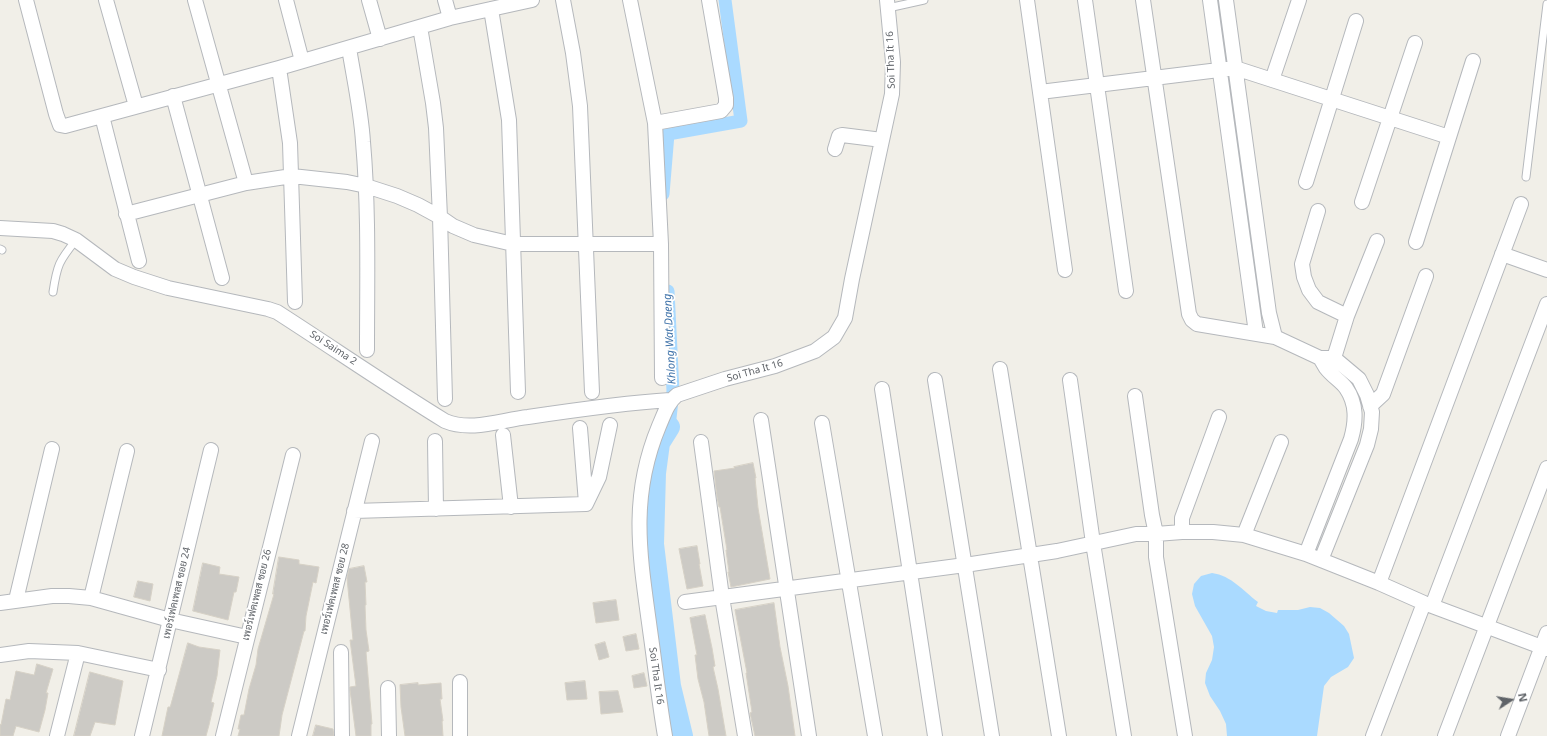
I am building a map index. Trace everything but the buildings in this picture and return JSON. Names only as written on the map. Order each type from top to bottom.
[{"type":"street","points":[[26,0],[60,125],[69,125],[279,68],[450,18],[525,1]]},
{"type":"street","points":[[106,0],[136,106]]},
{"type":"street","points":[[195,0],[246,183]]},
{"type":"street","points":[[286,0],[302,61]]},
{"type":"street","points":[[369,0],[380,39]]},
{"type":"street","points":[[445,0],[450,18]]},
{"type":"street","points":[[564,0],[580,106],[592,392]]},
{"type":"street","points":[[630,0],[655,123],[661,244],[662,378]]},
{"type":"street","points":[[655,123],[720,111],[726,105],[709,0]]},
{"type":"street","points":[[1028,0],[1065,270]]},
{"type":"street","points":[[1085,0],[1126,291]]},
{"type":"street","points":[[1144,0],[1189,314],[1192,320],[1197,324],[1275,336],[1327,361],[1359,380],[1367,395],[1372,412],[1371,429],[1367,445],[1321,560]]},
{"type":"street","points":[[1210,0],[1256,333]]},
{"type":"street","points":[[1226,0],[1269,313],[1275,336]]},
{"type":"street","points":[[1272,80],[1299,0]]},
{"type":"street","name":"Soi Tha It 16","points":[[665,736],[640,551],[640,504],[644,471],[653,441],[670,400],[677,395],[725,379],[775,366],[816,351],[834,337],[845,318],[892,94],[893,62],[887,4]]},
{"type":"street","points":[[491,9],[509,120],[518,392]]},
{"type":"street","points":[[1306,182],[1356,21]]},
{"type":"street","points":[[420,27],[436,128],[445,399]]},
{"type":"street","points":[[1362,202],[1415,43]]},
{"type":"street","points":[[349,48],[359,106],[366,186],[367,350]]},
{"type":"street","points":[[1416,242],[1473,61]]},
{"type":"street","points":[[279,68],[290,143],[295,302]]},
{"type":"street","points":[[1040,92],[1235,68],[1449,137]]},
{"type":"street","points":[[173,96],[222,278]]},
{"type":"street","points":[[102,116],[138,261]]},
{"type":"street","points":[[835,149],[839,136],[842,135],[882,140]]},
{"type":"street","points":[[126,214],[246,183],[292,176],[347,182],[366,186],[397,196],[440,217],[453,226],[474,235],[512,244],[661,244]]},
{"type":"street","points":[[1378,583],[1521,204]]},
{"type":"street","points":[[1318,211],[1302,264],[1304,276],[1309,290],[1318,302],[1347,316]]},
{"type":"street","name":"Soi Saima 2","points":[[0,228],[53,231],[76,240],[115,268],[134,277],[168,288],[277,312],[394,390],[445,421],[453,424],[463,426],[479,425],[645,401],[670,400]]},
{"type":"street","points":[[1242,237],[1258,234]]},
{"type":"street","points":[[1327,361],[1347,316],[1376,241]]},
{"type":"street","points":[[1502,254],[1547,270]]},
{"type":"street","points":[[1370,406],[1383,394],[1426,276]]},
{"type":"street","points":[[1373,736],[1428,604],[1547,304]]},
{"type":"street","points":[[1306,554],[1352,439],[1355,426],[1356,413],[1352,400],[1346,388],[1327,361]]},
{"type":"street","points":[[1000,369],[1059,736]]},
{"type":"street","points":[[935,380],[992,736]]},
{"type":"street","points":[[1070,380],[1093,543],[1124,736]]},
{"type":"street","points":[[882,389],[935,736]]},
{"type":"street","points":[[1135,396],[1152,516],[1156,534],[1156,557],[1185,736]]},
{"type":"street","points":[[1182,532],[1182,518],[1219,417]]},
{"type":"street","points":[[761,420],[809,736]]},
{"type":"street","points":[[822,423],[874,736]]},
{"type":"street","points":[[586,504],[599,477],[610,425]]},
{"type":"street","points":[[580,428],[586,504]]},
{"type":"street","points":[[503,435],[511,507]]},
{"type":"street","name":"เพอร์เฟคเพลส ซอย 28","points":[[299,736],[372,441]]},
{"type":"street","points":[[435,441],[436,509]]},
{"type":"street","points":[[701,442],[722,597],[745,736]]},
{"type":"street","points":[[1244,535],[1281,442]]},
{"type":"street","points":[[16,600],[52,449]]},
{"type":"street","name":"เพอร์เฟคเพลส ซอย 24","points":[[142,736],[211,450]]},
{"type":"street","points":[[91,598],[127,451]]},
{"type":"street","name":"เพอร์เฟคเพลส ซอย 26","points":[[222,736],[293,455]]},
{"type":"street","points":[[1445,736],[1547,468]]},
{"type":"street","points":[[354,511],[586,504]]},
{"type":"street","points":[[685,602],[965,566],[1030,554],[1057,551],[1136,534],[1213,532],[1244,535],[1306,554],[1487,628],[1544,648]]},
{"type":"street","points":[[0,603],[16,600],[69,596],[91,598],[170,620],[247,637]]},
{"type":"street","points":[[1508,736],[1544,648],[1547,633]]},
{"type":"street","points":[[0,656],[28,651],[78,653],[159,670]]},
{"type":"street","points":[[341,652],[342,736]]},
{"type":"street","points":[[57,736],[78,653]]},
{"type":"street","points":[[315,671],[341,672]]},
{"type":"street","points":[[460,682],[460,736]]},
{"type":"street","points":[[388,688],[389,736]]},
{"type":"lane","points":[[887,4],[924,0]]},
{"type":"lane","points":[[1526,177],[1547,4]]},
{"type":"lane","points":[[53,292],[56,270],[59,262],[76,240]]},
{"type":"water","points":[[1212,573],[1231,580],[1258,602],[1256,606],[1266,611],[1277,613],[1278,610],[1298,610],[1310,607],[1320,608],[1329,613],[1344,626],[1349,634],[1354,658],[1348,667],[1331,677],[1324,686],[1317,736],[1227,736],[1226,724],[1220,711],[1210,696],[1205,683],[1206,673],[1212,660],[1214,647],[1212,636],[1195,606],[1192,594],[1194,584],[1201,576]]},
{"type":"waterway","name":"Khlong Wat Daeng","points":[[663,194],[668,134],[741,121],[725,0]]},
{"type":"waterway","name":"Khlong Wat Daeng","points":[[668,291],[673,391],[669,427]]},
{"type":"waterway","name":"Khlong Wat Daeng","points":[[669,427],[659,443],[655,473],[653,544],[670,686],[682,736]]}]
